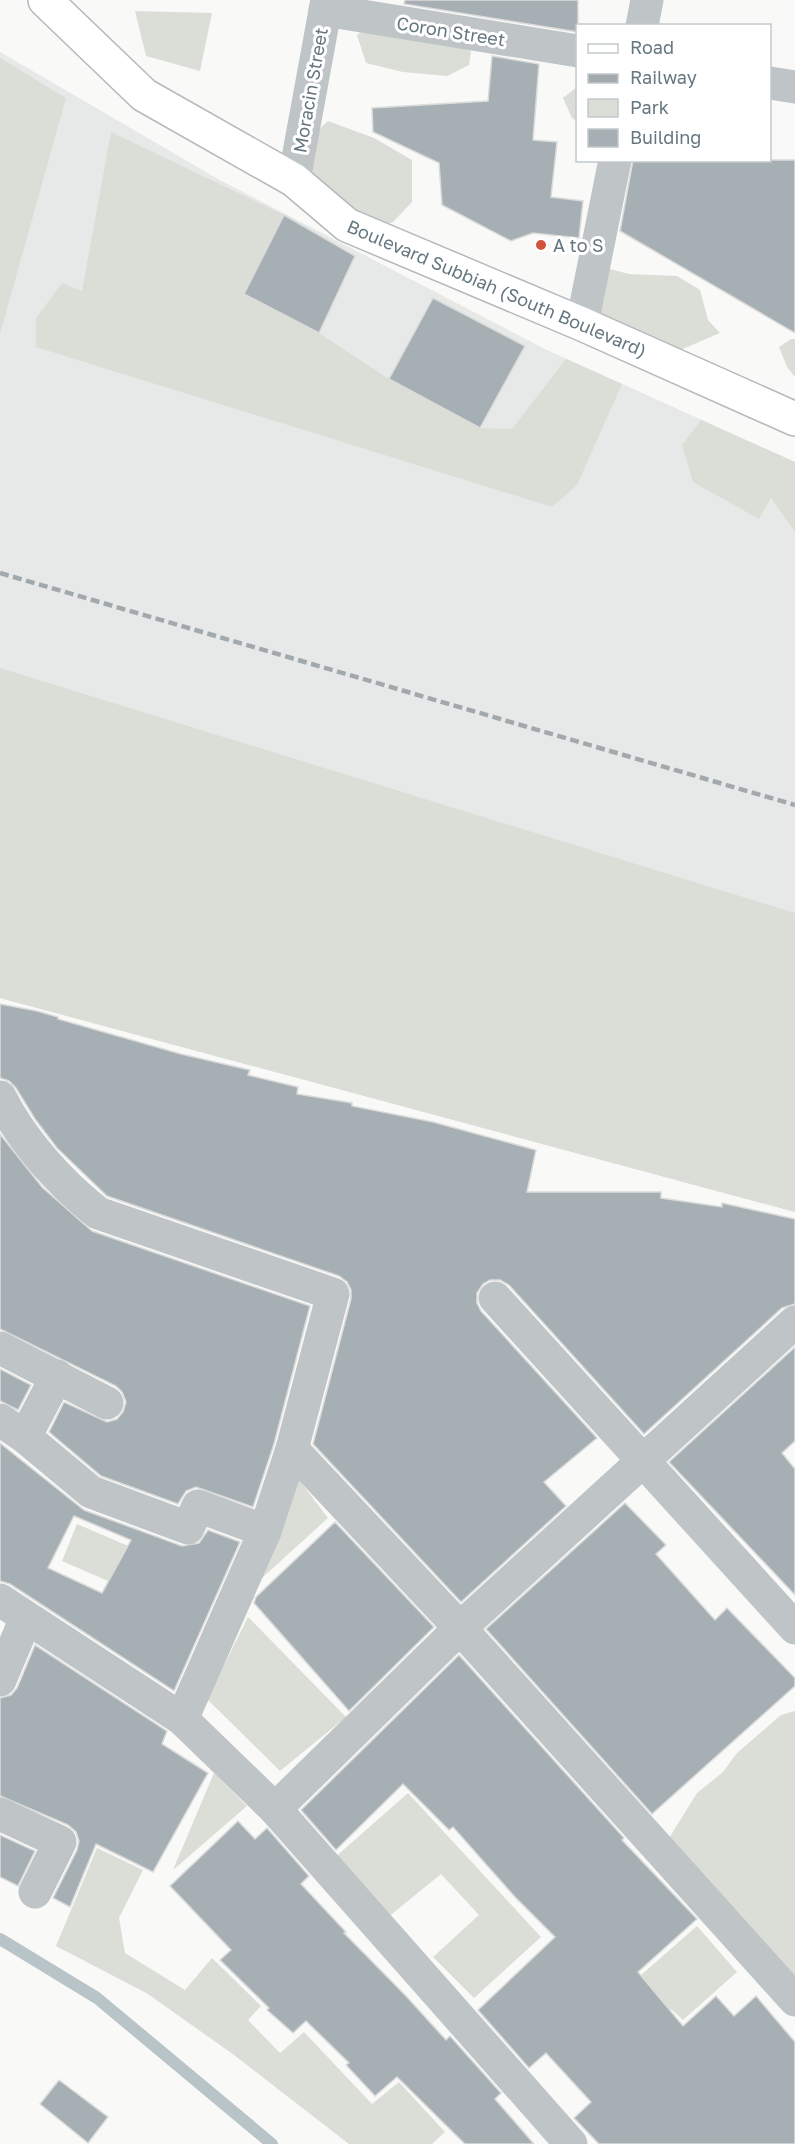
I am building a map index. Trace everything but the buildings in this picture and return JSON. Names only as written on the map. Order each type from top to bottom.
[{"type":"main road","name":"Boulevard Subbiah (South Boulevard)","points":[[51,3],[144,95],[294,180],[347,225],[582,324],[795,419]]},
{"type":"street","points":[[642,24],[647,0]]},
{"type":"street","name":"Moracin Street","points":[[294,180],[326,5]]},
{"type":"street","name":"Coron Street","points":[[326,5],[576,51]]},
{"type":"street","points":[[771,83],[795,87]]},
{"type":"street","points":[[582,324],[615,162]]},
{"type":"street","points":[[0,1097],[9,1114],[69,1190],[98,1213],[333,1294],[292,1449],[265,1531],[182,1719]]},
{"type":"street","points":[[495,1298],[795,1628]]},
{"type":"street","points":[[275,1809],[460,1628],[795,1322]]},
{"type":"street","points":[[0,1348],[107,1403]]},
{"type":"street","points":[[57,1376],[13,1429],[91,1492],[188,1528],[198,1506],[265,1531]]},
{"type":"street","points":[[292,1449],[460,1628],[795,2000]]},
{"type":"street","points":[[0,1600],[182,1719],[275,1809],[571,2144]]},
{"type":"street","points":[[0,1680],[26,1618]]},
{"type":"street","points":[[0,1814],[60,1842],[35,1892]]},
{"type":"shaded area","points":[[0,52],[218,179],[545,349],[795,462],[795,1212],[0,998]]},
{"type":"green space","points":[[135,11],[212,13],[200,71],[146,56]]},
{"type":"green space","points":[[372,24],[415,33],[471,51],[469,65],[447,76],[403,72],[366,63],[357,35]]},
{"type":"green space","points":[[0,58],[66,98],[0,334]]},
{"type":"green space","points":[[576,88],[576,120],[572,118],[563,98]]},
{"type":"green space","points":[[328,121],[374,138],[412,160],[412,202],[392,223],[347,225],[297,185],[305,143]]},
{"type":"green space","points":[[111,132],[284,215],[245,294],[319,333],[389,379],[480,428],[512,429],[566,359],[622,384],[577,485],[552,507],[36,347],[36,318],[62,283],[82,291]]},
{"type":"green space","points":[[602,267],[629,274],[677,276],[700,290],[708,320],[720,333],[666,356],[592,333]]},
{"type":"green space","points":[[795,339],[795,377],[787,367],[779,347]]},
{"type":"green space","points":[[701,420],[795,462],[795,532],[771,498],[759,519],[693,482],[682,445]]},
{"type":"green space","points":[[0,668],[795,913],[795,1212],[0,998]]},
{"type":"green space","points":[[294,1473],[328,1518],[252,1587]]},
{"type":"green space","points":[[77,1524],[184,1570],[168,1607],[62,1561]]},
{"type":"green space","points":[[248,1617],[346,1717],[280,1771],[207,1699]]},
{"type":"green space","points":[[795,1711],[795,1988],[669,1838],[697,1793],[723,1772],[737,1753],[781,1715]]},
{"type":"green space","points":[[214,1773],[247,1806],[173,1870]]},
{"type":"green space","points":[[408,1793],[541,1937],[474,1998],[433,1957],[479,1915],[441,1874],[387,1918],[332,1860]]},
{"type":"green space","points":[[97,1848],[143,1870],[119,1918],[125,1953],[185,1990],[212,1958],[261,2006],[248,2020],[280,2053],[304,2032],[372,2104],[399,2082],[445,2132],[432,2144],[349,2144],[234,2055],[148,1994],[56,1946]]},
{"type":"green space","points":[[697,1926],[737,1972],[683,2020],[671,2009],[638,2038],[607,2005]]},
{"type":"waterway","points":[[0,1939],[97,1998],[272,2144]]},
{"type":"railway","points":[[0,573],[795,805]]},
{"type":"place","name":"A to S","points":[[541,245]]}]
